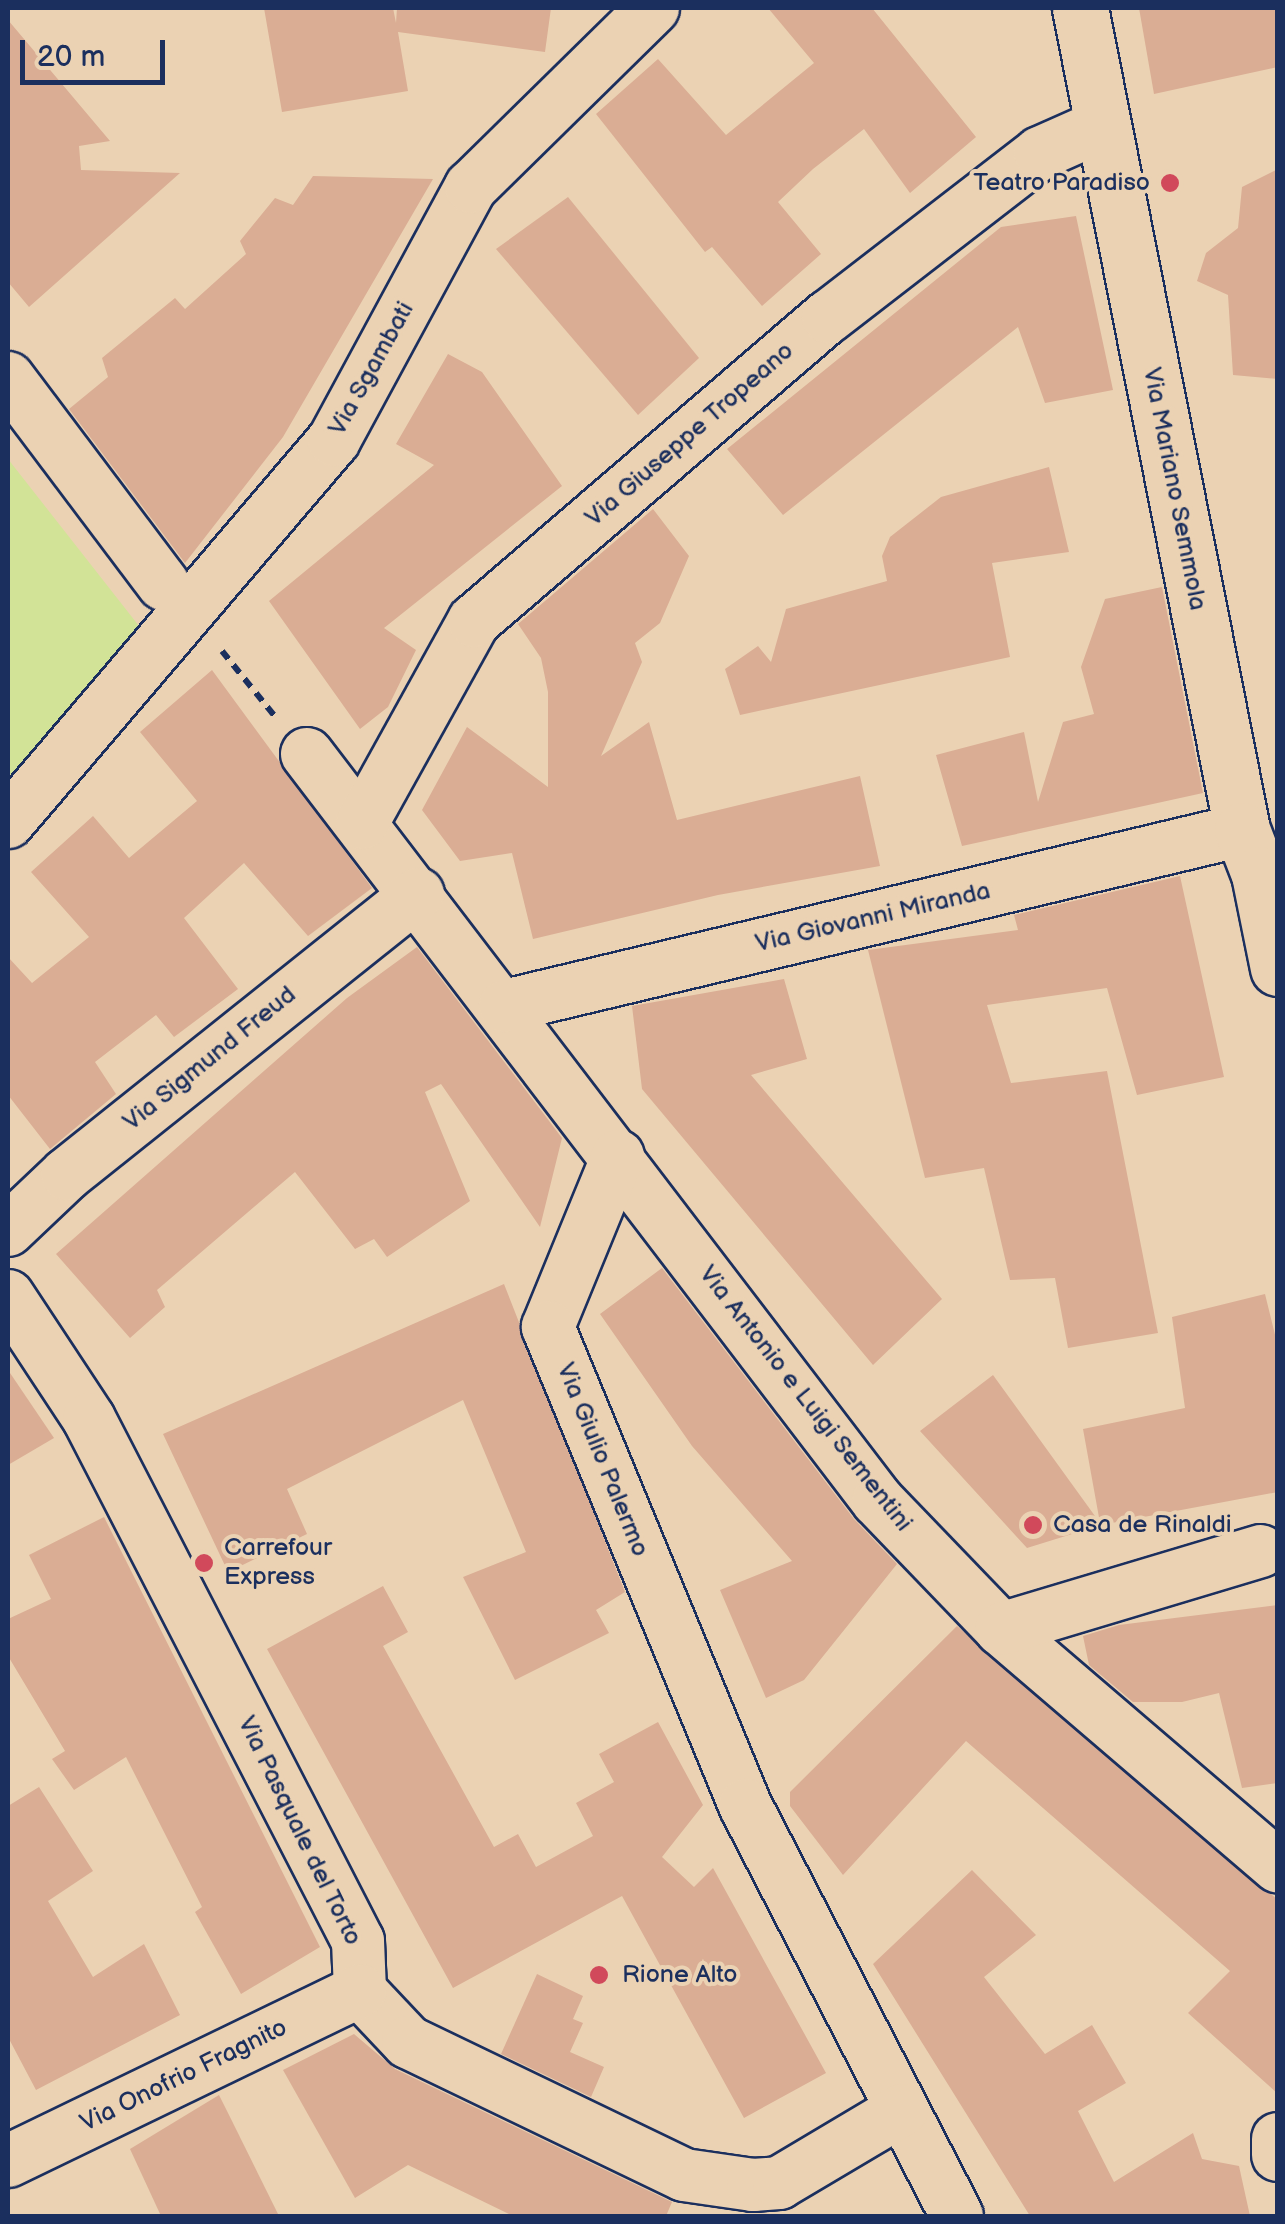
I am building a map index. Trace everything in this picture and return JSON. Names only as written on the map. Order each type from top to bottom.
[{"type":"main road","name":"Via Mariano Semmola","points":[[1080,8],[1242,830],[1259,874],[1278,968]]},
{"type":"street","name":"Via Sgambati","points":[[8,822],[176,599],[334,440],[471,187],[653,8]]},
{"type":"street","name":"Via Giuseppe Tropeano","points":[[362,824],[474,621],[828,316],[1040,153],[1101,126]]},
{"type":"street","points":[[8,378],[176,599]]},
{"type":"street","points":[[306,754],[618,1156]]},
{"type":"street","name":"Via Giovanni Miranda","points":[[504,1006],[1242,830]]},
{"type":"street","name":"Via Sigmund Freud","points":[[8,1230],[67,1174],[418,894]]},
{"type":"street","name":"Via Antonio e Luigi Sementini","points":[[618,1156],[878,1501],[1001,1629],[1278,1866]]},
{"type":"street","name":"Via Giulio Palermo","points":[[618,1156],[548,1327],[745,1805],[957,2216]]},
{"type":"street","name":"Via Pasquale del Torto","points":[[8,1296],[89,1419],[358,1941],[360,1992]]},
{"type":"street","points":[[1001,1629],[1262,1552]]},
{"type":"street","points":[[360,1992],[408,2042],[684,2175],[779,2183],[902,2110]]},
{"type":"street","name":"Via Onofrio Fragnito","points":[[13,2143],[360,1992]]},
{"type":"street","points":[[1278,2139],[1278,2155]]},
{"type":"path","points":[[176,599],[306,754]]},
{"type":"green space","points":[[8,459],[139,626],[8,778]]},
{"type":"building","points":[[264,8],[393,8],[396,23],[397,8],[551,8],[545,52],[398,32],[408,91],[282,112]]},
{"type":"building","points":[[768,8],[872,8],[976,137],[910,193],[864,129],[813,169],[778,202],[821,254],[762,306],[712,247],[705,252],[596,114],[658,59],[726,135],[814,63]]},
{"type":"building","points":[[1139,8],[1278,8],[1278,67],[1154,94]]},
{"type":"building","points":[[8,20],[110,141],[79,146],[81,170],[180,173],[29,307],[8,282]]},
{"type":"building","points":[[1278,169],[1278,379],[1233,375],[1228,295],[1197,281],[1206,253],[1238,228],[1242,187]]},
{"type":"building","points":[[313,176],[433,179],[283,437],[185,563],[69,409],[108,377],[102,358],[175,298],[185,309],[246,254],[240,241],[275,198],[293,205]]},
{"type":"building","points":[[568,197],[699,358],[638,415],[496,249]]},
{"type":"building","points":[[1076,216],[1113,390],[1045,403],[1018,327],[783,515],[727,449],[1001,227]]},
{"type":"building","points":[[448,354],[482,372],[562,486],[384,628],[416,650],[388,707],[360,729],[269,601],[434,465],[396,444]]},
{"type":"building","points":[[1049,467],[1069,552],[992,563],[1010,657],[740,715],[725,669],[758,646],[771,662],[786,609],[887,581],[882,556],[890,537],[941,497]]},
{"type":"building","points":[[653,509],[689,556],[660,623],[635,643],[642,662],[601,756],[649,722],[677,820],[860,776],[880,866],[718,895],[533,939],[512,853],[460,861],[422,810],[467,727],[548,787],[548,692],[541,658],[518,624]]},
{"type":"building","points":[[1162,587],[1203,793],[962,846],[936,755],[1024,732],[1038,802],[1063,722],[1094,714],[1081,667],[1105,599]]},
{"type":"building","points":[[212,670],[372,888],[308,936],[244,863],[184,918],[238,989],[174,1037],[156,1015],[95,1062],[116,1094],[50,1149],[8,1095],[8,957],[32,983],[89,937],[31,872],[93,816],[129,858],[197,801],[140,732]]},
{"type":"building","points":[[1180,876],[1224,1077],[1137,1095],[1107,988],[987,1005],[1011,1083],[1107,1071],[1158,1333],[1068,1348],[1055,1278],[1010,1280],[984,1168],[925,1178],[868,950],[1018,930],[1014,915]]},
{"type":"building","points":[[417,947],[562,1138],[540,1227],[441,1084],[425,1092],[470,1201],[387,1257],[374,1239],[355,1249],[295,1172],[157,1290],[165,1307],[130,1338],[56,1254],[347,998]]},
{"type":"building","points":[[784,979],[807,1059],[751,1075],[942,1299],[873,1365],[642,1089],[632,1006]]},
{"type":"building","points":[[662,1268],[854,1519],[897,1564],[804,1680],[766,1698],[720,1590],[792,1561],[692,1446],[600,1314]]},
{"type":"building","points":[[504,1284],[625,1592],[596,1610],[609,1633],[515,1680],[463,1577],[526,1552],[463,1400],[287,1489],[307,1534],[228,1572],[163,1434]]},
{"type":"building","points":[[1265,1294],[1278,1347],[1278,1492],[1101,1525],[1027,1548],[920,1431],[993,1375],[1100,1523],[1083,1429],[1185,1408],[1172,1317]]},
{"type":"building","points":[[8,1370],[54,1438],[8,1465]]},
{"type":"building","points":[[104,1517],[320,1947],[241,1994],[195,1912],[202,1907],[126,1757],[74,1790],[52,1759],[65,1751],[8,1656],[8,1619],[51,1599],[29,1555]]},
{"type":"building","points":[[383,1586],[408,1632],[383,1646],[494,1847],[518,1834],[536,1867],[593,1836],[576,1803],[614,1782],[599,1754],[658,1722],[703,1805],[662,1857],[694,1887],[713,1868],[826,2073],[744,2118],[622,1896],[453,1988],[267,1649]]},
{"type":"building","points":[[1278,1605],[1278,1783],[1242,1788],[1219,1693],[1182,1702],[1133,1702],[1089,1665],[1083,1636],[1119,1625]]},
{"type":"building","points":[[957,1626],[1278,1900],[1278,2094],[1188,2013],[1230,1971],[966,1741],[843,1875],[790,1806],[790,1792]]},
{"type":"building","points":[[39,1787],[93,1871],[48,1901],[93,1977],[144,1944],[180,2015],[36,2090],[8,2037],[8,1806]]},
{"type":"building","points":[[972,1870],[1036,1935],[984,1977],[1045,2054],[1092,2025],[1126,2083],[1078,2111],[1114,2182],[1193,2133],[1202,2159],[1239,2166],[1250,2216],[1030,2216],[873,1964]]},
{"type":"building","points":[[537,1974],[583,1996],[573,2019],[583,2023],[570,2052],[604,2067],[591,2097],[501,2054]]},
{"type":"building","points":[[354,2034],[395,2069],[672,2202],[666,2216],[513,2216],[408,2165],[355,2198],[283,2070]]},
{"type":"building","points":[[219,2095],[279,2216],[161,2216],[130,2149]]},
{"type":"place","name":"Teatro Paradiso","points":[[1170,183]]},
{"type":"place","name":"Casa de Rinaldi","points":[[1033,1525]]},
{"type":"place","name":"Carrefour Express","points":[[204,1563]]},
{"type":"place","name":"Rione Alto","points":[[599,1975]]}]
